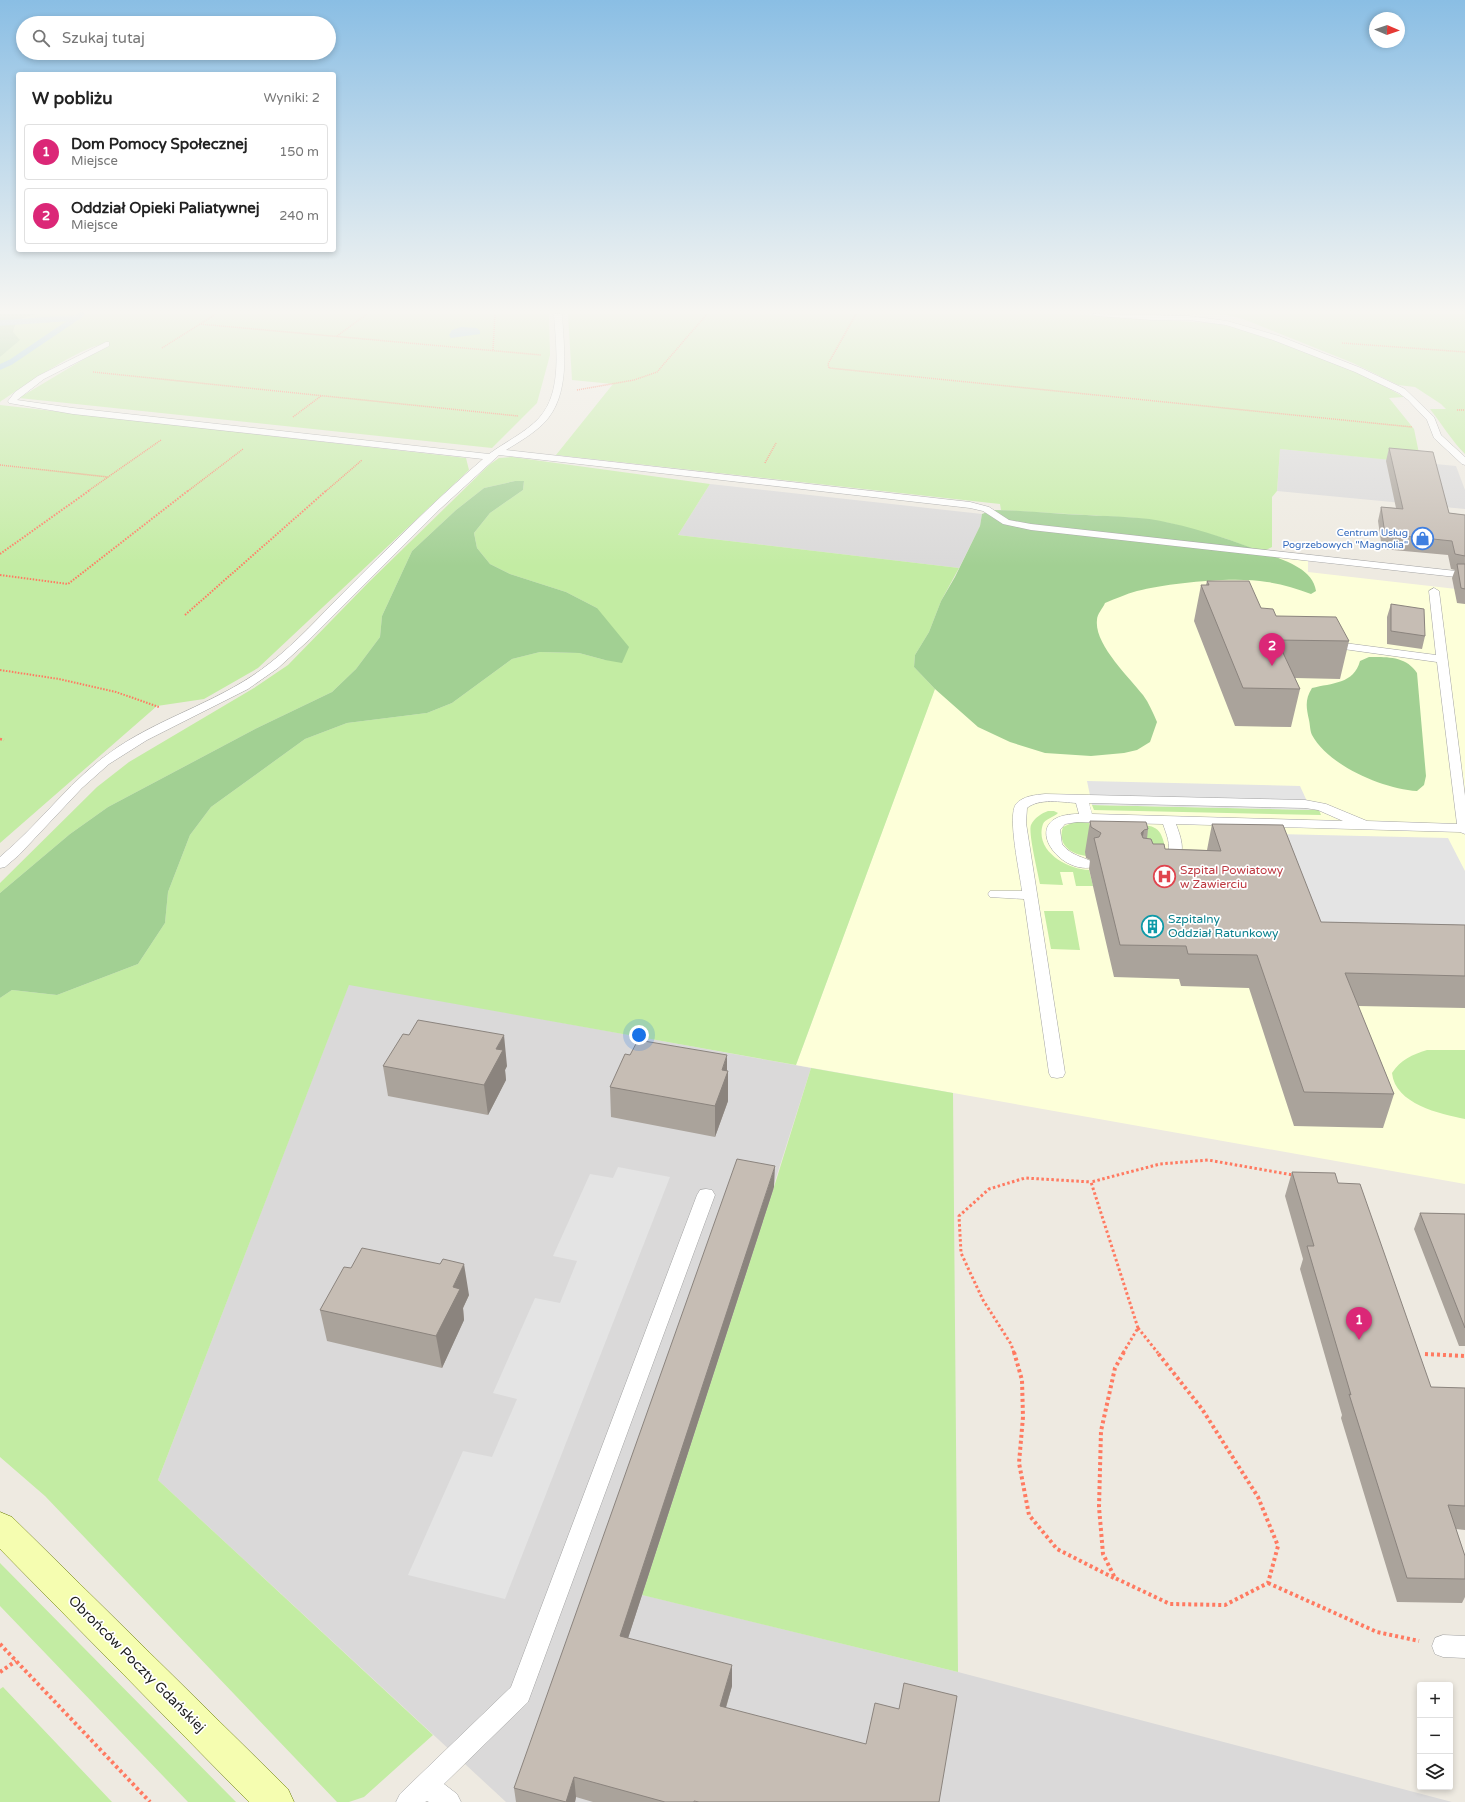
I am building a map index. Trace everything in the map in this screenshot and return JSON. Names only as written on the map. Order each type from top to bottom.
[{"type":"street","name":"Obrońców Poczty Gdańskiej","points":[[0,1526],[275,1802]]},
{"type":"lane","points":[[15,398],[12,401],[18,404],[184,424],[970,505],[986,509],[1006,522],[1031,527],[1465,574]]},
{"type":"lane","points":[[0,864],[33,835],[80,784],[104,762],[134,741],[242,687],[279,661],[320,623],[426,516],[494,455],[534,427],[546,414],[554,398]]},
{"type":"lane","points":[[1411,398],[1431,419],[1437,436],[1465,462]]},
{"type":"lane","points":[[1088,864],[1072,860],[1059,850],[1053,840],[1052,833],[1056,824],[1068,819],[1086,818],[1365,825],[1464,823],[1434,590]]},
{"type":"lane","points":[[1318,643],[1442,659]]},
{"type":"lane","points":[[1058,1073],[1017,814],[1022,805],[1032,800],[1045,798],[1305,804],[1322,807],[1365,825]]},
{"type":"lane","points":[[1082,798],[1086,818]]},
{"type":"lane","points":[[1150,865],[1164,864],[1174,858],[1176,845],[1168,820]]},
{"type":"lane","points":[[995,894],[1030,895]]},
{"type":"lane","points":[[408,1802],[520,1694],[706,1195]]},
{"type":"lane","points":[[1443,1646],[1465,1647]]},
{"type":"lane","points":[[425,1785],[449,1802]]},
{"type":"path","points":[[0,575],[68,584],[267,433],[318,398]]},
{"type":"path","points":[[341,398],[542,419]]},
{"type":"path","points":[[1119,398],[1321,419],[1434,428]]},
{"type":"path","points":[[1457,410],[1465,410]]},
{"type":"path","points":[[0,554],[184,424]]},
{"type":"path","points":[[185,615],[380,444]]},
{"type":"path","points":[[0,465],[108,477]]},
{"type":"path","points":[[0,670],[59,679],[116,692],[157,706],[177,720]]},
{"type":"path","points":[[0,739],[4,740]]},
{"type":"path","points":[[1090,1182],[1138,1328],[1202,1409],[1258,1497],[1278,1546],[1268,1583],[1225,1605],[1170,1604],[1057,1549],[1029,1515],[1019,1463],[1023,1417],[1022,1380],[1011,1344],[983,1300],[961,1253],[959,1216],[989,1189],[1025,1178],[1090,1182],[1160,1164],[1208,1160],[1296,1175]]},
{"type":"path","points":[[1115,1578],[1103,1554],[1099,1507],[1101,1431],[1115,1368],[1138,1328]]},
{"type":"path","points":[[1425,1354],[1465,1356]]},
{"type":"path","points":[[1268,1583],[1378,1632],[1443,1646]]},
{"type":"path","points":[[0,1644],[150,1802]]},
{"type":"path","points":[[0,1672],[16,1661]]},
{"type":"shaded area","points":[[1280,449],[1456,466],[1465,490],[1465,509],[1277,491]]},
{"type":"shaded area","points":[[710,484],[982,514],[980,526],[959,568],[678,535]]},
{"type":"shaded area","name":"Szpital Powiatowy w Zawierciu","points":[[995,526],[1308,561],[1308,572],[1465,590],[1465,1184],[796,1065]]},
{"type":"shaded area","points":[[1087,781],[1300,786],[1311,810],[1092,805]]},
{"type":"shaded area","points":[[1277,834],[1448,838],[1465,871],[1465,954],[1321,950]]},
{"type":"shaded area","points":[[349,984],[811,1068],[643,1595],[958,1672],[1452,1802],[506,1802],[158,1480]]},
{"type":"shaded area","points":[[618,1167],[670,1177],[505,1599],[408,1575],[463,1451],[492,1457],[517,1399],[493,1393],[535,1298],[560,1303],[577,1261],[553,1256],[590,1174],[613,1178]]},
{"type":"green space","points":[[0,398],[6,398],[0,402]]},
{"type":"green space","points":[[20,398],[538,398],[537,403],[492,448]]},
{"type":"green space","points":[[602,398],[1389,398],[1414,429],[1421,463],[1280,449],[1277,491],[1272,497],[1272,547],[1262,552],[1227,539],[1169,523],[1137,518],[1001,510],[1000,504],[556,455]]},
{"type":"green space","points":[[1432,398],[1465,398],[1465,454],[1451,438],[1430,409],[1446,409]]},
{"type":"green space","points":[[0,405],[466,458],[469,470],[258,668],[204,699],[157,706],[0,843]]},
{"type":"green space","points":[[512,457],[710,484],[678,535],[959,568],[941,601],[929,632],[915,655],[914,667],[935,689],[796,1065],[349,985],[158,1480],[433,1735],[364,1797],[349,1802],[337,1802],[45,1496],[0,1457],[0,998],[12,990],[57,995],[138,964],[165,923],[168,892],[190,835],[211,807],[305,739],[347,723],[427,713],[452,703],[512,659],[540,652],[579,653],[605,660],[597,608],[566,592],[510,574],[490,564],[477,548],[474,533],[490,513],[523,490],[524,481],[515,481],[484,488],[456,510],[412,551],[382,616],[380,637],[356,669],[332,692],[257,728],[108,807],[70,834],[0,893],[0,883],[97,787],[129,762],[254,688],[288,665],[369,582],[489,465],[499,458]]},
{"type":"green space","points":[[515,481],[524,481],[523,490],[490,513],[474,533],[477,548],[490,564],[510,574],[566,592],[597,608],[629,647],[622,663],[579,653],[540,652],[512,659],[452,703],[427,713],[347,723],[305,739],[211,807],[190,835],[168,892],[165,923],[138,964],[57,995],[12,990],[0,998],[0,893],[70,834],[108,807],[257,728],[332,692],[356,669],[380,637],[382,616],[412,551],[456,510],[484,488]]},
{"type":"green space","points":[[992,510],[1139,518],[1160,521],[1206,532],[1296,566],[1309,576],[1314,583],[1316,591],[1311,594],[1284,585],[1253,580],[1202,581],[1133,592],[1105,603],[1097,618],[1101,639],[1114,660],[1143,695],[1157,722],[1150,742],[1137,750],[1124,753],[1091,756],[1045,753],[1010,742],[978,727],[935,689],[914,667],[915,655],[929,632],[941,601],[955,577],[980,526],[982,514]]},
{"type":"green space","points":[[1369,657],[1402,660],[1413,667],[1417,673],[1426,776],[1424,785],[1417,791],[1389,786],[1358,774],[1331,757],[1320,746],[1311,733],[1307,703],[1308,696],[1312,688],[1341,681],[1347,678],[1357,669],[1360,661]]},
{"type":"green space","points":[[1092,805],[1319,810],[1321,815],[1094,810]]},
{"type":"green space","points":[[1048,811],[1058,813],[1043,824],[1041,834],[1043,842],[1054,857],[1062,862],[1080,869],[1089,870],[1093,886],[1076,886],[1073,872],[1060,872],[1063,885],[1040,884],[1030,829],[1034,820],[1041,814]]},
{"type":"green space","points":[[1076,821],[1089,823],[1096,852],[1086,856],[1080,855],[1070,850],[1063,843],[1063,827]]},
{"type":"green space","points":[[1130,825],[1149,826],[1158,830],[1161,834],[1165,847],[1162,853]]},
{"type":"green space","points":[[1044,911],[1073,911],[1080,950],[1051,949]]},
{"type":"green space","points":[[1427,1050],[1465,1050],[1465,1119],[1443,1114],[1420,1106],[1401,1093],[1395,1084],[1392,1073],[1395,1068],[1403,1061]]},
{"type":"green space","points":[[811,1068],[953,1093],[958,1672],[642,1595]]},
{"type":"green space","points":[[0,1563],[236,1802],[188,1802],[0,1606]]},
{"type":"green space","points":[[3,1687],[112,1802],[0,1802],[0,1689]]},
{"type":"building","points":[[1389,448],[1433,452],[1449,513],[1465,515],[1465,556],[1455,554],[1452,541],[1385,534],[1381,507],[1403,509]]},
{"type":"building","points":[[1457,564],[1465,564],[1465,589],[1461,588]]},
{"type":"building","points":[[1207,581],[1249,581],[1261,608],[1273,609],[1276,616],[1336,617],[1349,641],[1277,640],[1300,689],[1243,688],[1201,585],[1209,585]]},
{"type":"building","points":[[1391,604],[1424,609],[1425,636],[1391,631]]},
{"type":"building","points":[[1090,821],[1146,822],[1148,829],[1141,833],[1143,838],[1151,839],[1153,844],[1164,844],[1165,849],[1221,851],[1212,824],[1283,825],[1321,922],[1465,925],[1465,976],[1345,973],[1394,1094],[1304,1092],[1257,955],[1188,954],[1186,946],[1120,945],[1094,838],[1099,837],[1101,833],[1091,827]]},
{"type":"building","points":[[418,1020],[504,1035],[496,1049],[503,1050],[484,1085],[383,1066],[403,1034],[409,1035]]},
{"type":"building","points":[[638,1040],[727,1055],[722,1070],[728,1071],[715,1106],[610,1087],[625,1054],[630,1055]]},
{"type":"building","points":[[737,1159],[775,1166],[620,1636],[732,1665],[720,1706],[866,1744],[875,1703],[899,1709],[904,1683],[957,1696],[939,1802],[665,1802],[574,1777],[566,1802],[514,1788]]},
{"type":"building","points":[[1292,1172],[1335,1173],[1338,1183],[1360,1184],[1431,1387],[1465,1388],[1465,1506],[1448,1505],[1465,1556],[1465,1579],[1407,1578],[1349,1394],[1351,1395],[1307,1246],[1314,1246]]},
{"type":"building","points":[[1420,1213],[1465,1214],[1465,1328]]},
{"type":"building","points":[[362,1248],[440,1264],[443,1259],[464,1264],[453,1287],[460,1289],[436,1336],[320,1310],[344,1267],[351,1268]]},
{"type":"place","name":"Centrum Usług Pogrzebowych \"Magnolia\"","points":[[1423,539]]},
{"type":"place","name":"Oddział Opieki Paliatywnej","points":[[1272,666]]},
{"type":"place","name":"Szpital Powiatowy w Zawierciu","points":[[1165,877]]},
{"type":"place","name":"Szpitalny Oddział Ratunkowy","points":[[1153,926]]},
{"type":"place","name":"Dom Pomocy Społecznej","points":[[1359,1340]]}]
